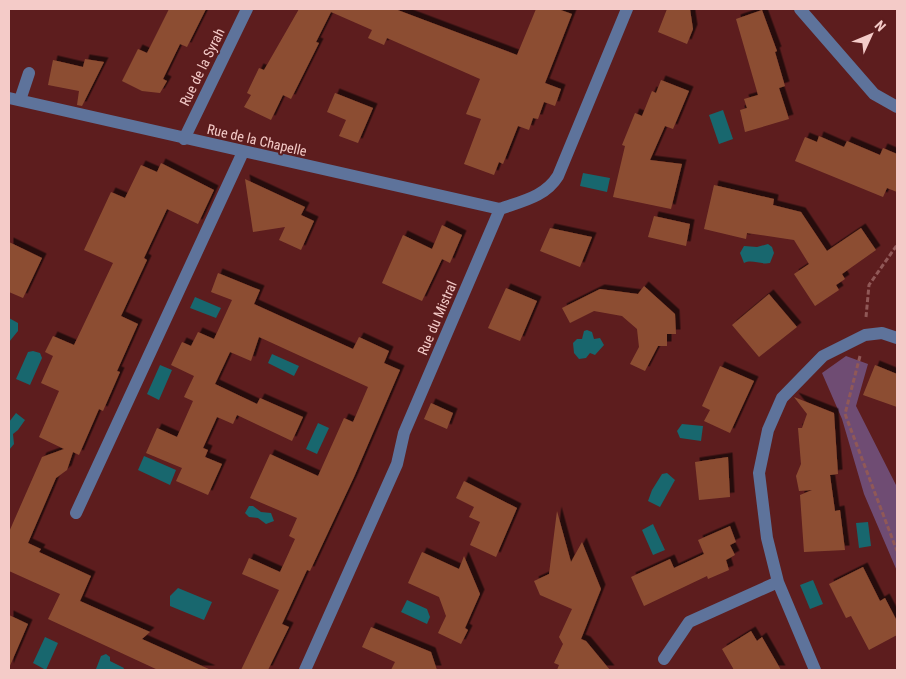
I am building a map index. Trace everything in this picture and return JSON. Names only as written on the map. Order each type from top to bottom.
[{"type":"street","name":"Rue de la Syrah","points":[[184,139],[247,9]]},
{"type":"street","points":[[500,209],[540,195],[550,188],[558,176],[627,9]]},
{"type":"street","points":[[800,9],[874,94],[897,107]]},
{"type":"street","points":[[14,99],[29,73]]},
{"type":"street","name":"Rue de la Chapelle","points":[[14,99],[500,209]]},
{"type":"street","points":[[76,513],[243,152]]},
{"type":"street","name":"Rue du Mistral","points":[[305,670],[397,464],[404,433],[500,209]]},
{"type":"street","points":[[815,670],[778,582],[767,538],[759,473],[768,430],[782,398],[801,375],[823,356],[865,335],[882,333],[897,338]]},
{"type":"street","points":[[664,659],[689,622],[778,582]]},
{"type":"path","points":[[897,245],[869,285],[865,335],[845,414],[897,551]]},
{"type":"shaded area","points":[[846,356],[868,364],[856,406],[897,487],[897,571],[864,494],[842,419],[822,373]]},
{"type":"water","points":[[723,110],[733,139],[719,144],[709,115]]},
{"type":"water","points":[[583,173],[610,178],[607,192],[580,186]]},
{"type":"water","points":[[768,244],[772,247],[774,253],[770,263],[744,263],[740,253],[744,246],[757,247]]},
{"type":"water","points":[[195,297],[221,308],[216,318],[190,308]]},
{"type":"water","points":[[9,318],[18,323],[18,331],[9,342]]},
{"type":"water","points":[[584,331],[592,332],[594,339],[600,338],[604,345],[595,355],[590,353],[586,358],[579,359],[574,353],[573,343],[577,339],[582,339]]},
{"type":"water","points":[[28,352],[40,353],[42,358],[30,385],[16,379]]},
{"type":"water","points":[[272,354],[299,366],[294,376],[268,363]]},
{"type":"water","points":[[160,365],[172,370],[159,400],[147,394]]},
{"type":"water","points":[[16,413],[25,420],[13,434],[14,444],[9,450],[9,422]]},
{"type":"water","points":[[318,423],[329,428],[317,454],[306,449]]},
{"type":"water","points":[[682,424],[703,426],[701,441],[680,438],[677,431]]},
{"type":"water","points":[[144,456],[176,470],[170,485],[138,470]]},
{"type":"water","points":[[667,473],[675,480],[660,507],[648,501],[652,490],[662,474]]},
{"type":"water","points":[[249,506],[253,506],[261,512],[271,513],[274,521],[266,524],[258,518],[249,517],[245,513]]},
{"type":"water","points":[[868,522],[871,546],[859,548],[856,523]]},
{"type":"water","points":[[653,524],[665,550],[653,555],[642,530]]},
{"type":"water","points":[[813,580],[823,604],[810,609],[800,585]]},
{"type":"water","points":[[178,588],[212,602],[204,620],[170,606],[170,596]]},
{"type":"water","points":[[407,600],[427,609],[430,617],[427,624],[401,612]]},
{"type":"water","points":[[45,637],[58,643],[46,670],[33,663]]},
{"type":"water","points":[[106,654],[110,657],[110,661],[124,668],[123,670],[96,669],[101,656]]},
{"type":"building","points":[[169,9],[206,9],[187,47],[180,44],[163,79],[167,81],[160,93],[142,91],[122,81],[138,49],[147,53]]},
{"type":"building","points":[[299,9],[395,9],[517,55],[536,9],[558,9],[572,14],[545,83],[561,89],[555,106],[544,102],[538,119],[533,118],[529,130],[518,126],[503,164],[499,162],[494,175],[464,164],[481,119],[466,114],[480,79],[387,38],[384,45],[368,38],[372,30],[331,12],[316,42],[319,43],[291,99],[283,95],[271,120],[244,107],[251,95],[247,93],[259,68],[264,70]]},
{"type":"building","points":[[667,9],[690,9],[693,29],[687,44],[658,32]]},
{"type":"building","points":[[762,10],[777,51],[775,52],[785,86],[779,88],[789,119],[745,132],[740,110],[747,108],[744,99],[758,95],[736,19]]},
{"type":"building","points":[[85,59],[104,62],[82,106],[77,105],[79,91],[48,85],[53,60],[83,67]]},
{"type":"building","points":[[661,80],[689,91],[673,129],[665,126],[650,160],[682,164],[671,209],[613,197],[625,146],[622,145],[635,113],[642,116],[652,91],[656,93]]},
{"type":"building","points":[[335,93],[373,108],[358,143],[339,136],[346,120],[327,112]]},
{"type":"building","points":[[819,136],[844,147],[847,141],[880,155],[883,148],[897,154],[897,192],[887,188],[883,197],[795,161],[805,137],[817,142]]},
{"type":"building","points":[[161,163],[214,190],[198,224],[167,209],[144,258],[147,260],[121,316],[138,324],[117,371],[120,372],[103,411],[99,409],[79,455],[73,452],[67,470],[56,478],[28,543],[41,549],[39,552],[91,576],[80,601],[150,632],[142,639],[211,670],[158,670],[48,619],[60,594],[9,571],[9,532],[42,457],[64,449],[39,437],[59,391],[41,383],[53,356],[45,352],[53,336],[74,345],[113,263],[84,250],[111,192],[125,198],[141,165],[157,172]]},
{"type":"building","points":[[245,179],[305,207],[301,215],[314,221],[301,250],[279,240],[285,227],[253,232]]},
{"type":"building","points":[[714,185],[774,199],[773,205],[801,212],[827,251],[861,228],[876,250],[842,274],[845,279],[836,285],[839,290],[815,306],[794,274],[809,264],[794,240],[747,233],[746,239],[704,229]]},
{"type":"building","points":[[654,216],[690,224],[686,246],[648,237]]},
{"type":"building","points":[[442,225],[462,235],[450,263],[442,259],[422,301],[382,283],[403,235],[432,249]]},
{"type":"building","points":[[550,228],[592,237],[580,267],[540,251]]},
{"type":"building","points":[[9,242],[42,258],[23,298],[9,292]]},
{"type":"building","points":[[218,273],[260,290],[254,304],[353,349],[359,337],[389,351],[384,363],[400,370],[354,477],[310,571],[307,570],[282,624],[289,627],[268,670],[241,670],[279,590],[242,574],[249,558],[280,572],[295,539],[289,536],[297,518],[250,498],[270,454],[318,476],[344,418],[353,422],[368,387],[259,337],[251,361],[230,352],[215,384],[257,404],[260,398],[303,417],[292,441],[237,415],[233,424],[217,417],[203,448],[208,450],[205,457],[222,464],[208,495],[176,481],[182,468],[146,453],[157,428],[177,437],[193,401],[184,397],[194,376],[171,365],[182,342],[191,346],[198,332],[214,339],[232,300],[211,292]]},
{"type":"building","points":[[644,286],[675,314],[676,334],[667,334],[667,346],[658,346],[645,371],[630,364],[639,347],[637,329],[622,316],[594,311],[570,323],[562,308],[600,289],[638,294]]},
{"type":"building","points":[[506,288],[537,301],[520,341],[488,328]]},
{"type":"building","points":[[769,294],[797,327],[759,357],[732,325]]},
{"type":"building","points":[[875,365],[897,374],[897,407],[863,395]]},
{"type":"building","points":[[720,366],[754,381],[730,433],[704,421],[710,410],[702,406]]},
{"type":"building","points":[[794,397],[834,413],[838,474],[830,475],[835,511],[840,510],[845,550],[804,552],[800,495],[812,490],[799,491],[796,476],[801,464],[798,428],[802,428],[807,414]]},
{"type":"building","points":[[431,403],[453,413],[447,429],[424,419]]},
{"type":"building","points":[[728,457],[730,497],[699,500],[695,462]]},
{"type":"building","points":[[464,481],[517,508],[496,557],[470,545],[480,522],[469,517],[474,507],[456,498]]},
{"type":"building","points":[[557,511],[571,562],[582,542],[601,589],[581,639],[586,641],[610,670],[557,670],[559,665],[554,663],[563,644],[559,637],[572,609],[540,595],[534,581],[549,574]]},
{"type":"building","points":[[730,526],[736,542],[730,545],[735,555],[726,560],[729,570],[708,579],[707,576],[644,606],[631,577],[670,559],[674,568],[704,554],[698,540]]},
{"type":"building","points":[[422,552],[459,569],[464,556],[480,594],[465,628],[468,630],[461,644],[438,633],[446,616],[439,597],[408,583]]},
{"type":"building","points":[[863,567],[880,601],[885,598],[897,621],[897,635],[869,650],[851,616],[846,618],[829,584]]},
{"type":"building","points":[[9,615],[28,624],[9,668]]},
{"type":"building","points":[[371,627],[431,652],[437,670],[391,670],[395,662],[362,647]]},
{"type":"building","points":[[751,631],[757,641],[762,637],[781,670],[734,670],[722,649]]}]
